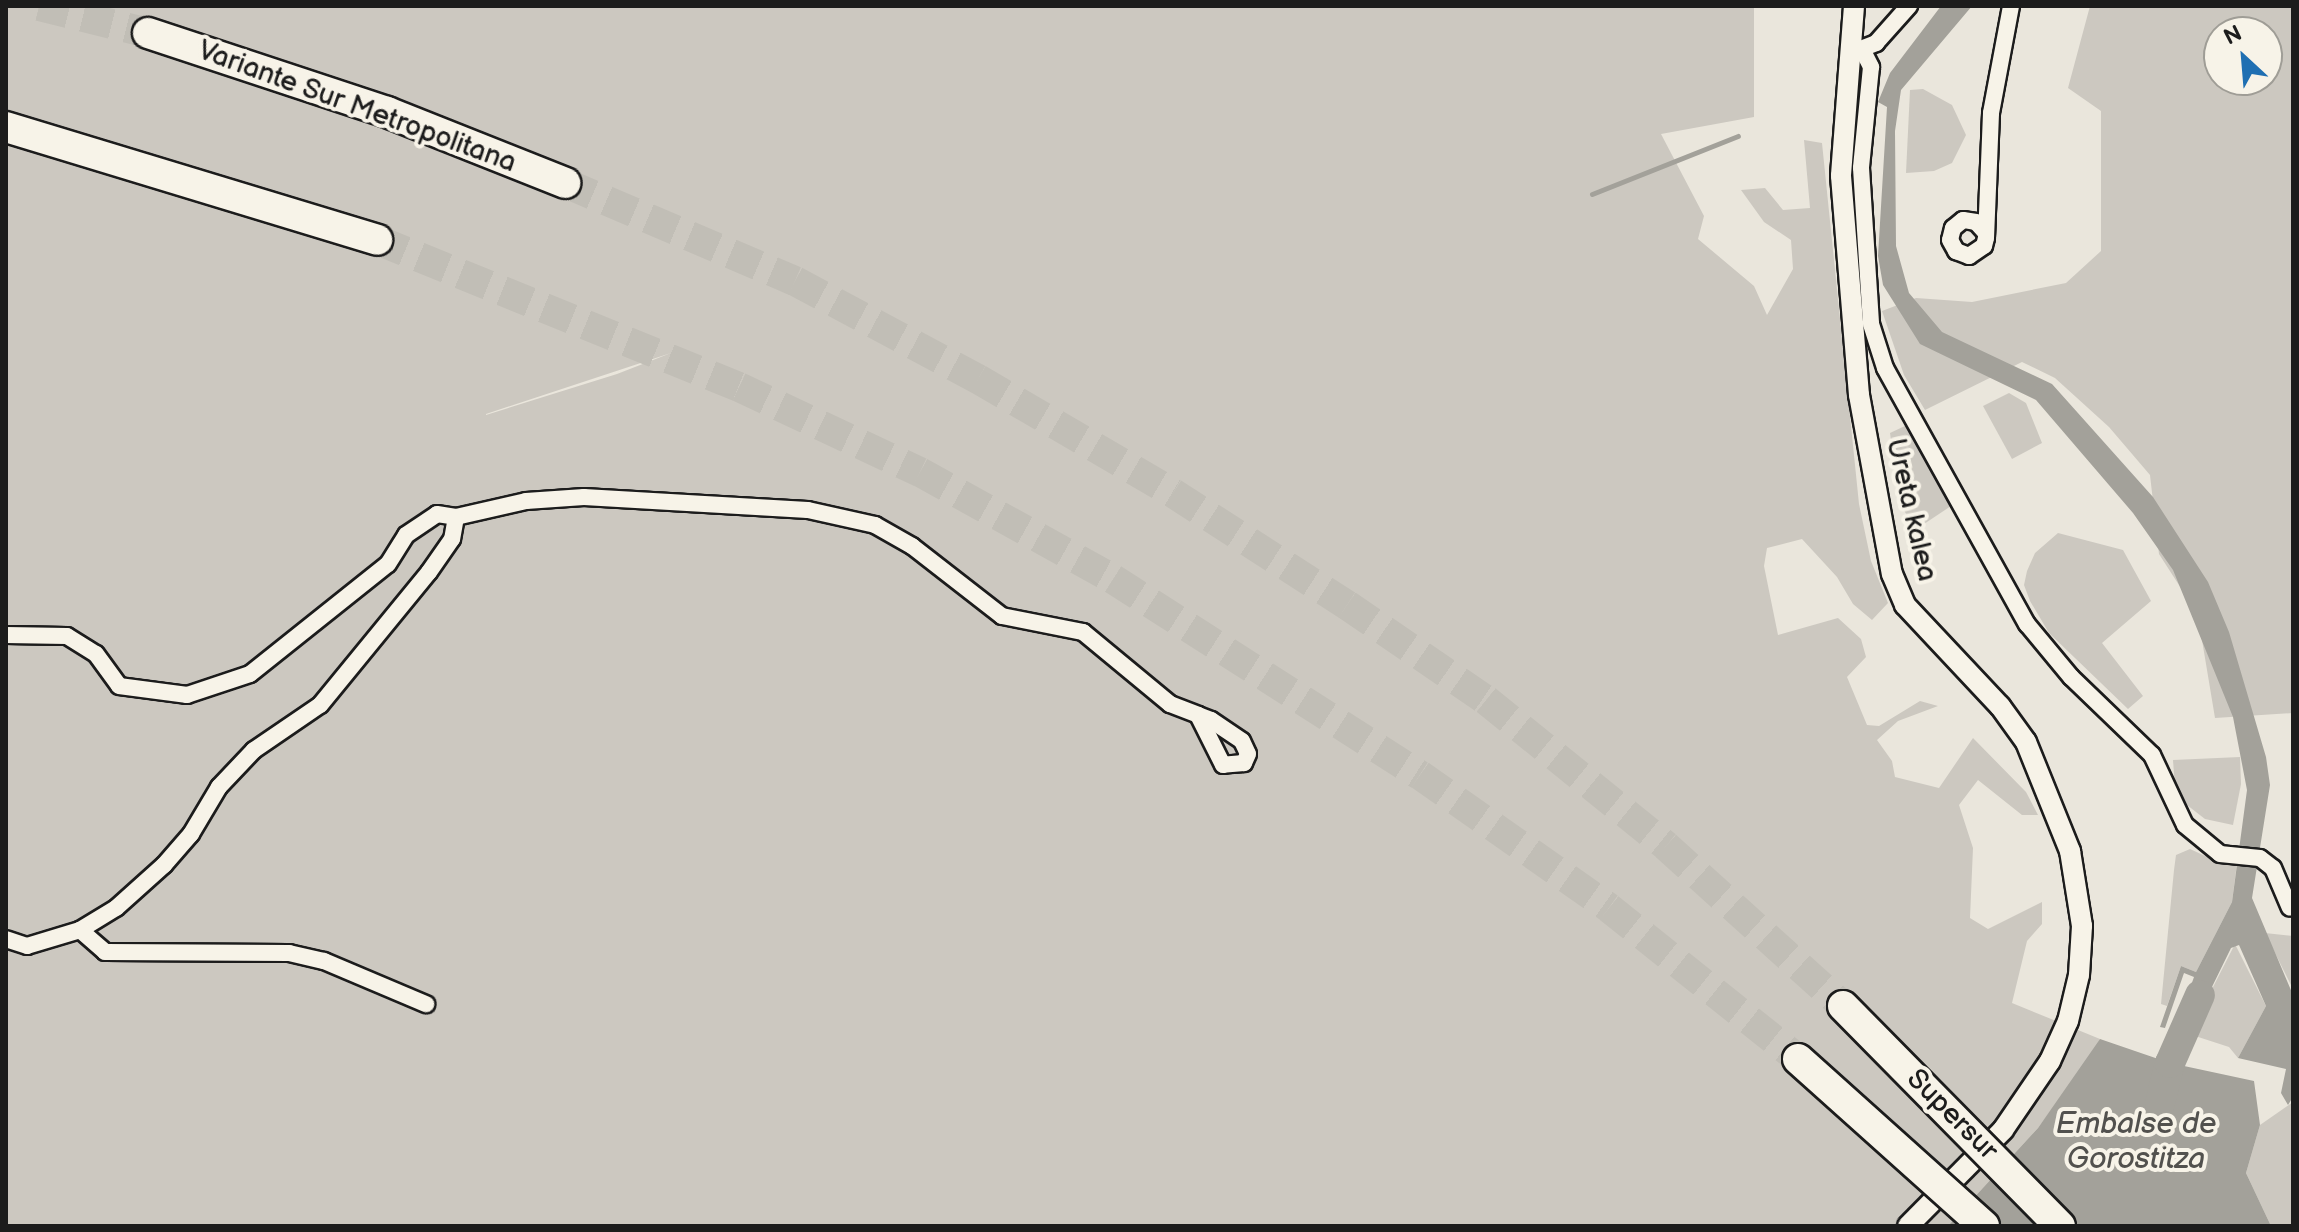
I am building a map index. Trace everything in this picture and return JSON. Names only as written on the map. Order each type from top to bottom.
[{"type":"highway","name":"Variante Sur Metropolitana","points":[[148,33],[387,112],[565,183]]},
{"type":"highway","points":[[6,127],[377,240]]},
{"type":"highway","name":"Supersur","points":[[1843,1006],[2060,1226]]},
{"type":"highway","name":"Supersur","points":[[1798,1059],[1984,1226]]},
{"type":"street","name":"Ureta kalea","points":[[1854,6],[1857,51],[1841,176],[1859,395],[1877,512],[1905,605],[2006,714],[2045,782],[2079,891],[2082,951],[2068,1021],[2050,1061],[2003,1130],[1908,1226]]},
{"type":"street","points":[[1857,51],[1909,6]]},
{"type":"street","points":[[1985,232],[1991,113],[2011,6]]},
{"type":"street","name":"Ureta kalea","points":[[1857,51],[1871,67],[1861,168],[1871,324],[1885,368],[2027,624],[2071,677],[2152,755],[2185,825],[2220,854],[2260,858],[2280,879],[2290,908]]},
{"type":"street","points":[[6,635],[67,636],[96,654],[119,686],[187,695],[250,674],[388,564],[406,535],[437,514],[456,517],[526,501],[584,497],[808,510],[875,525],[912,546],[1002,616],[1083,632],[1170,704],[1198,715]]},
{"type":"street","points":[[6,939],[27,946],[80,930],[116,908],[164,865],[191,834],[219,787],[254,750],[320,705],[429,572],[452,539],[456,517]]},
{"type":"street","points":[[80,930],[105,952],[300,956],[426,1004]]},
{"type":"shaded area","points":[[6,6],[1754,6],[1754,117],[1661,134],[1704,216],[1698,239],[1754,286],[1767,315],[1793,269],[1791,240],[1764,222],[1741,190],[1765,188],[1783,210],[1810,208],[1804,140],[1822,143],[1859,504],[1871,561],[1888,603],[1872,620],[1853,604],[1837,577],[1802,539],[1767,548],[1764,566],[1778,635],[1838,618],[1861,639],[1866,657],[1847,677],[1867,725],[1879,726],[1920,701],[1938,706],[1898,721],[1877,740],[1892,761],[1895,777],[1939,788],[1973,738],[2026,792],[2038,815],[2022,815],[1978,780],[1959,805],[1973,848],[1970,918],[1988,929],[2042,902],[2042,924],[2027,941],[2012,1003],[2100,1039],[2038,1128],[1948,1226],[6,1226]],"holes":[[[671,353],[617,374],[486,415]]]},
{"type":"shaded area","points":[[2090,6],[2293,6],[2293,713],[2215,718],[2202,640],[2186,596],[2159,554],[2150,475],[2109,427],[2055,378],[2022,362],[1925,410],[1904,375],[1882,311],[1916,298],[1972,302],[2066,283],[2101,251],[2101,111],[2068,88]]},
{"type":"shaded area","points":[[1923,89],[1952,105],[1966,135],[1952,163],[1934,171],[1906,173],[1910,90]]},
{"type":"shaded area","points":[[2009,393],[2026,403],[2042,443],[2012,459],[1983,406]]},
{"type":"shaded area","points":[[1907,425],[1951,506],[1915,530],[1900,503],[1890,433]]},
{"type":"shaded area","points":[[2058,533],[2123,550],[2151,601],[2102,643],[2143,696],[2128,709],[2049,633],[2030,601],[2024,585],[2027,571],[2035,553]]},
{"type":"shaded area","points":[[2240,757],[2241,784],[2233,825],[2205,819],[2187,805],[2175,787],[2173,760]]},
{"type":"shaded area","points":[[2190,849],[2218,862],[2237,863],[2232,902],[2196,972],[2181,966],[2167,1006],[2161,1004],[2176,855]]},
{"type":"shaded area","points":[[2265,933],[2293,936],[2293,989]]},
{"type":"shaded area","points":[[2235,944],[2266,1006],[2238,1058],[2229,1047],[2189,1034]]},
{"type":"shaded area","points":[[2293,1102],[2293,1226],[2271,1226],[2246,1173],[2260,1125]]},
{"type":"water","points":[[1941,6],[1972,6],[1901,90],[1895,131],[1896,246],[1909,293],[1942,332],[2052,384],[2153,497],[2208,582],[2229,632],[2266,757],[2270,785],[2252,898],[2293,995],[2293,1097],[2288,1105],[2281,1093],[2286,1069],[2238,1058],[2266,1006],[2239,945],[2231,948],[2189,1034],[2175,1030],[2194,977],[2184,973],[2165,1028],[2160,1027],[2181,966],[2196,972],[2232,902],[2247,790],[2233,717],[2173,570],[2133,513],[2036,400],[1920,344],[1883,285],[1878,256],[1887,107],[1878,102],[1890,73]]},
{"type":"water","name":"Embalse de Gorostitza","points":[[2100,1039],[2170,1063],[2254,1081],[2260,1125],[2246,1173],[2271,1226],[1948,1226],[2038,1128]]},
{"type":"waterway","points":[[1592,194],[1738,136]]},
{"type":"waterway","points":[[2160,1103],[2170,1063],[2200,995]]},
{"type":"tunnel","points":[[39,6],[148,33]]},
{"type":"tunnel","points":[[565,183],[795,281],[978,379],[1173,493],[1347,605],[1486,700],[1666,846],[1843,1006]]},
{"type":"tunnel","points":[[377,240],[739,387],[920,472],[1113,579],[1420,775],[1609,908],[1798,1059]]}]
